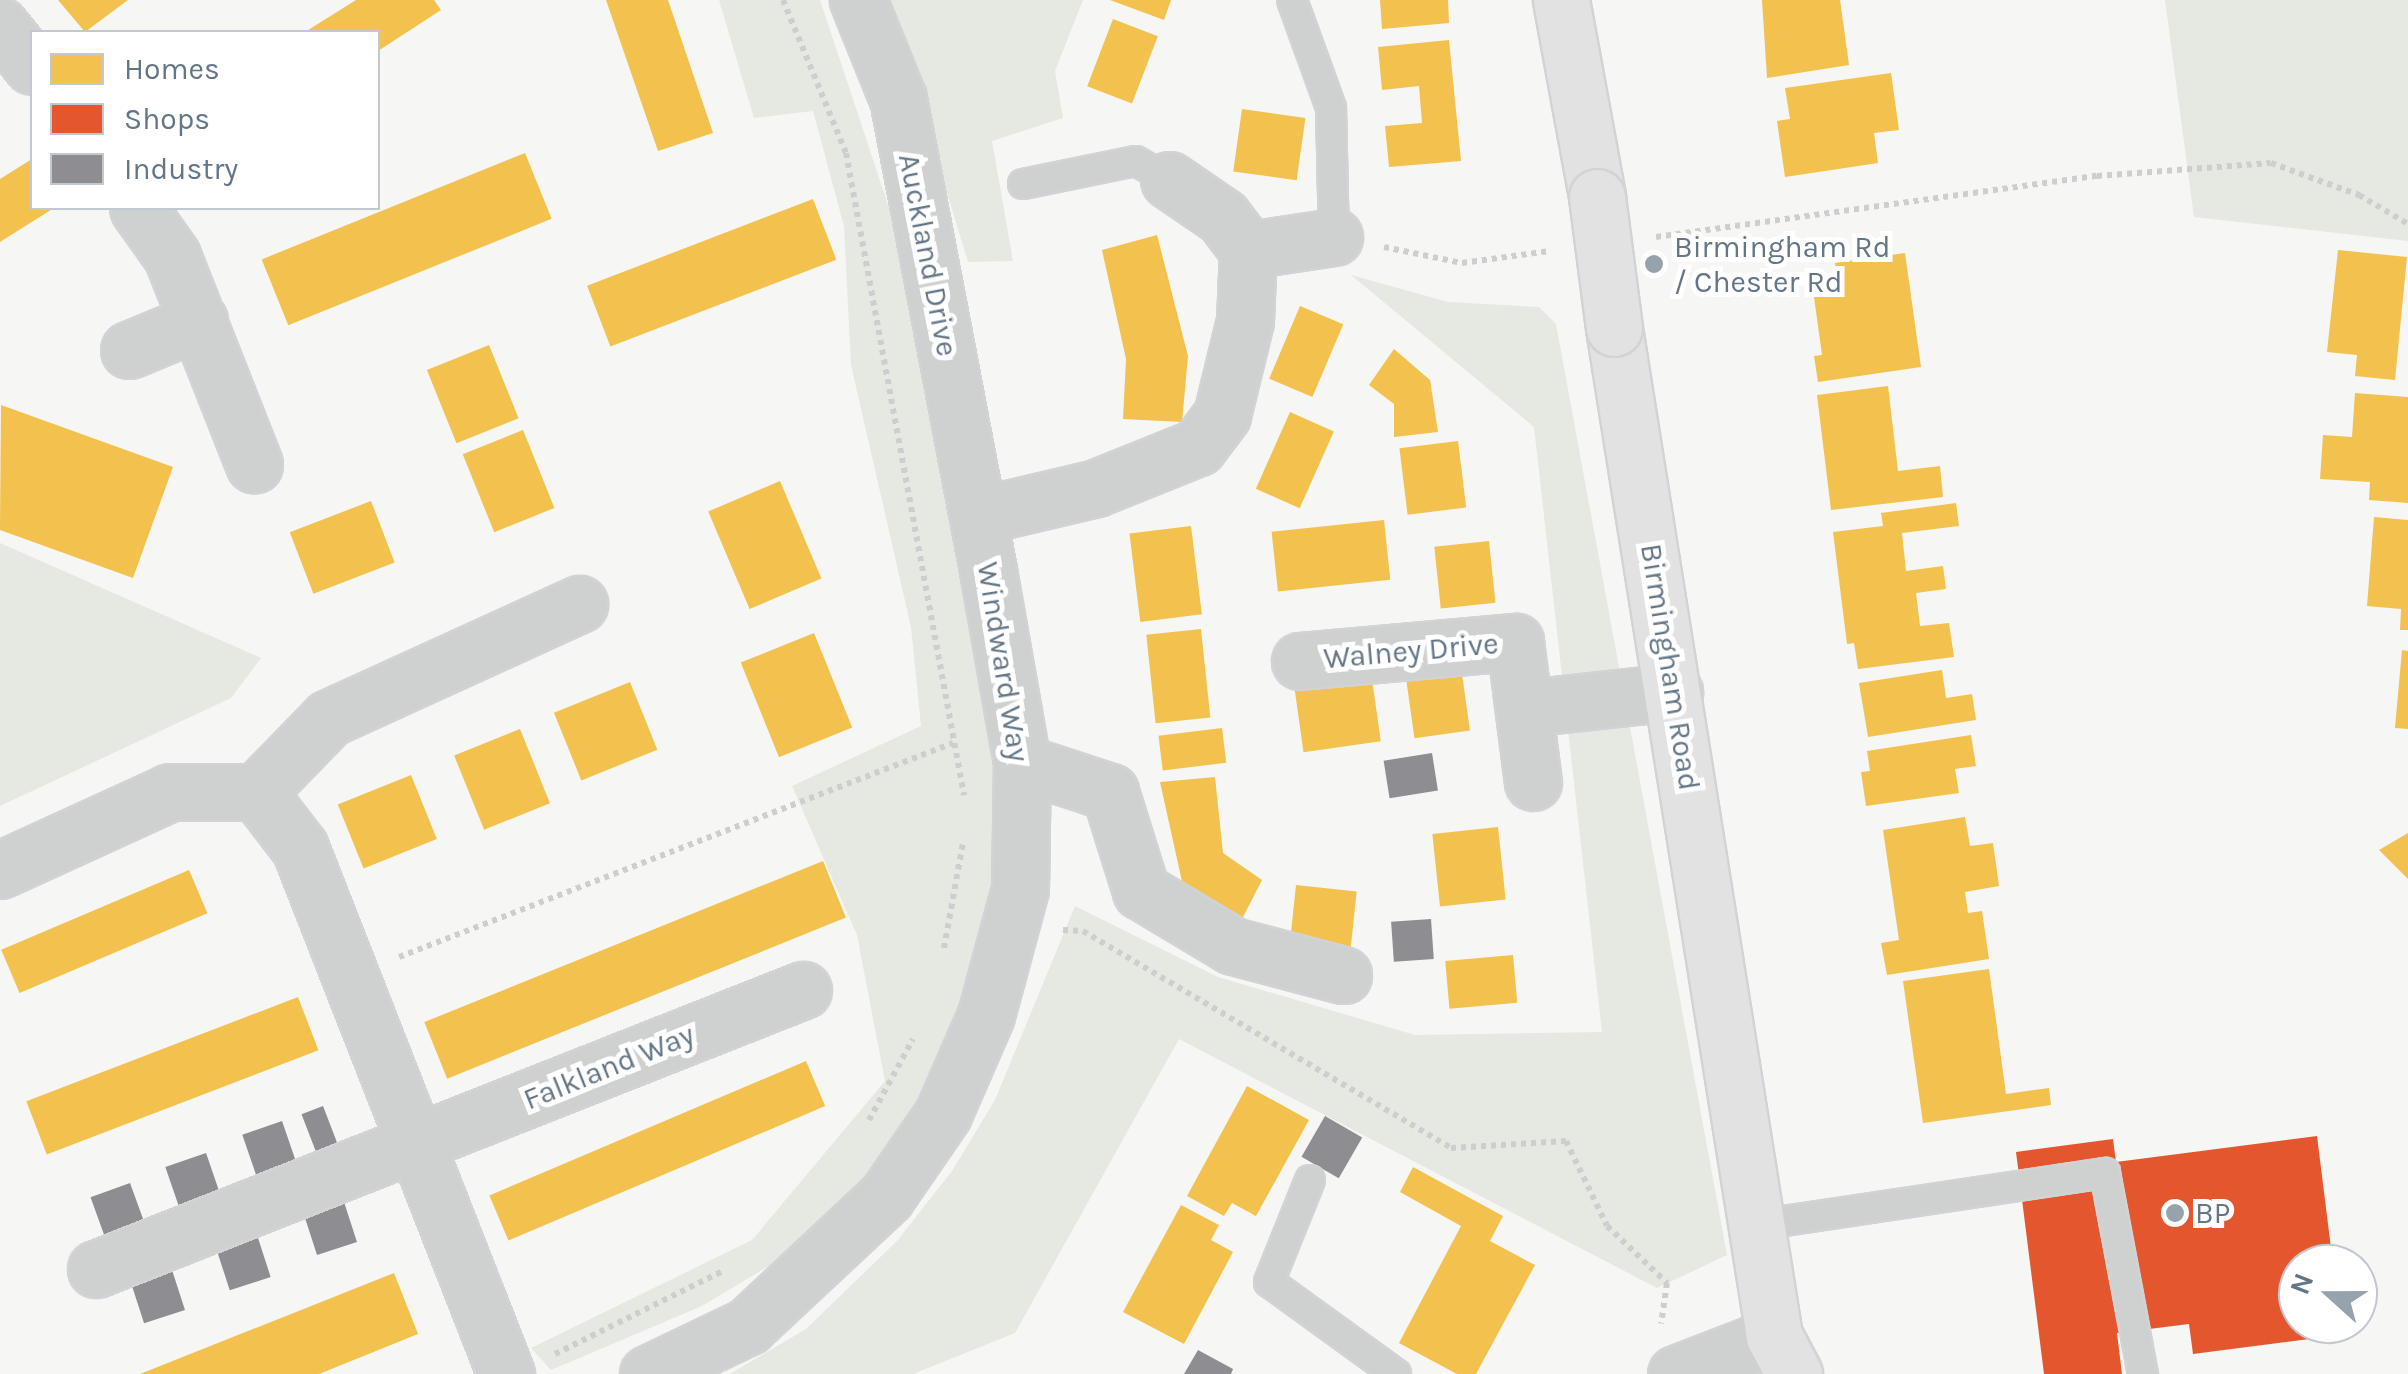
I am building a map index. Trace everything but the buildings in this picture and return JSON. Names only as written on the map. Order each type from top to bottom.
[{"type":"main road","name":"Birmingham Road","points":[[1561,0],[1597,197],[1614,328],[1777,1361]]},
{"type":"street","name":"Auckland Drive","points":[[858,0],[898,99],[978,516]]},
{"type":"street","points":[[0,26],[30,64]]},
{"type":"street","points":[[978,516],[1096,488],[1198,448],[1222,415],[1245,321],[1248,250],[1223,217],[1169,180]]},
{"type":"street","points":[[139,210],[172,256],[254,464]]},
{"type":"street","points":[[1248,250],[1334,237]]},
{"type":"street","points":[[129,350],[199,321]]},
{"type":"street","name":"Windward Way","points":[[648,1374],[748,1326],[886,1197],[943,1114],[1006,953],[1020,888],[1022,762],[978,516]]},
{"type":"street","points":[[0,870],[170,792],[257,792],[328,718],[579,604]]},
{"type":"street","name":"Walney Drive","points":[[1300,660],[1515,642],[1534,782]]},
{"type":"street","points":[[1526,708],[1674,692]]},
{"type":"street","points":[[1022,762],[1110,792],[1141,891],[1233,946],[1343,975]]},
{"type":"street","points":[[257,792],[300,848],[416,1144],[521,1368]]},
{"type":"street","name":"Falkland Way","points":[[96,1269],[802,990]]},
{"type":"street","points":[[1671,1357],[1777,1361]]},
{"type":"lane","points":[[1292,0],[1330,108],[1334,237]]},
{"type":"lane","points":[[1023,184],[1136,162],[1169,180]]},
{"type":"lane","points":[[1757,1225],[2105,1173],[2143,1374]]},
{"type":"lane","points":[[1310,1180],[1270,1282],[1396,1374]]},
{"type":"path","points":[[783,0],[846,153],[968,814]]},
{"type":"path","points":[[1635,239],[2097,176],[2271,163],[2359,195],[2408,224]]},
{"type":"path","points":[[1334,237],[1462,263],[1558,250]]},
{"type":"path","points":[[350,976],[952,743]]},
{"type":"path","points":[[940,968],[965,832]]},
{"type":"path","points":[[1006,953],[1043,964],[1054,930],[1083,931],[1451,1148],[1566,1141],[1607,1226],[1667,1283],[1671,1357]]},
{"type":"path","points":[[865,1128],[917,1032]]},
{"type":"path","points":[[521,1368],[734,1266]]},
{"type":"shaded area","points":[[719,0],[820,0],[904,253],[996,729],[1003,840],[977,963],[937,1076],[893,1151],[797,1249],[702,1306],[551,1370],[531,1348],[752,1240],[885,1081],[857,935],[792,786],[921,726],[911,627],[851,365],[844,226],[813,111],[754,118]]},
{"type":"shaded area","points":[[889,0],[1083,0],[1055,71],[1063,118],[992,141],[1013,261],[968,262]]},
{"type":"shaded area","points":[[2165,0],[2408,0],[2408,241],[2194,217]]},
{"type":"shaded area","points":[[1351,275],[1448,302],[1539,307],[1556,324],[1727,1255],[1657,1288],[1179,1039],[1015,1333],[913,1374],[730,1374],[806,1329],[897,1241],[952,1171],[995,1100],[1075,906],[1218,977],[1415,1035],[1602,1032],[1534,427]]},
{"type":"shaded area","points":[[0,543],[261,658],[231,698],[0,806]]},
{"type":"place","name":"Birmingham Rd / Chester Rd","points":[[1654,264]]},
{"type":"place","name":"BP","points":[[2175,1213]]}]
